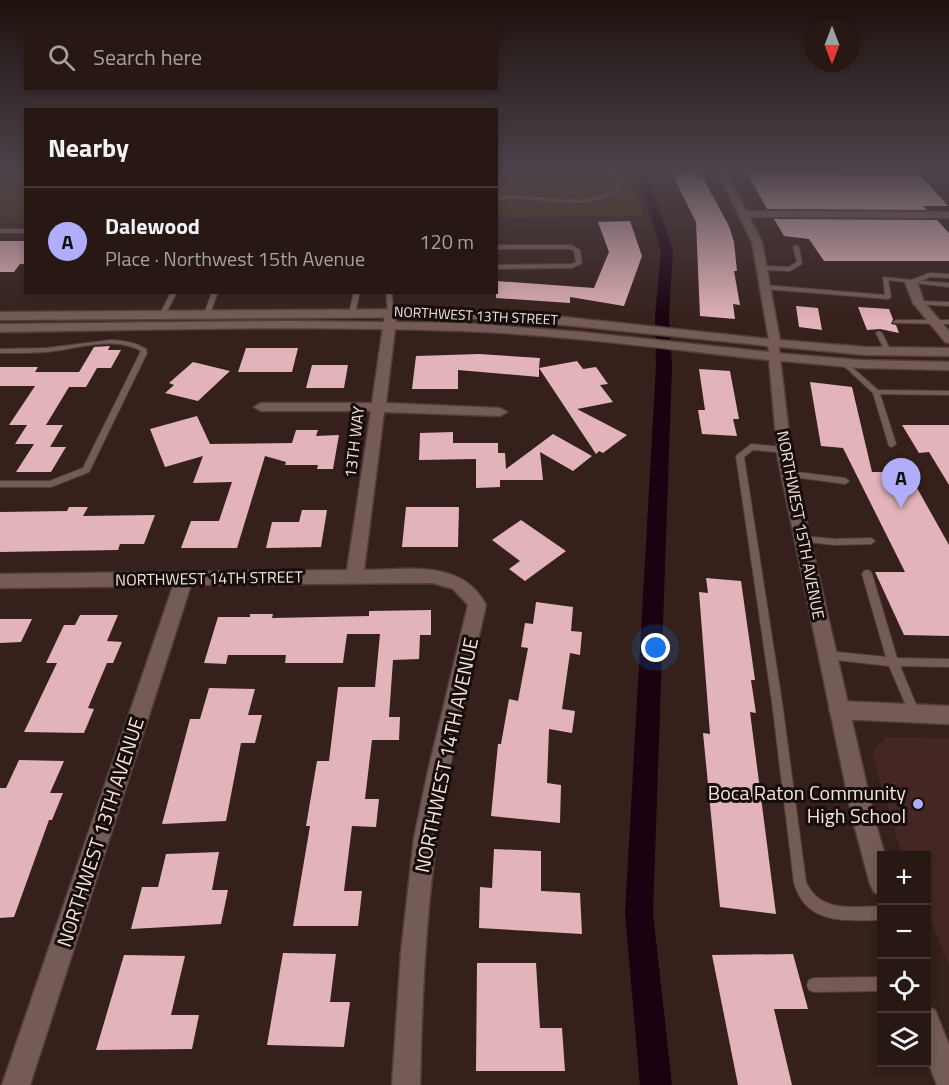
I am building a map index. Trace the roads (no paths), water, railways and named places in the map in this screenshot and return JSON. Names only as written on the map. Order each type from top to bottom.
[{"type":"street","name":"NORTHWEST 15TH AVENUE","points":[[747,220],[757,242],[765,286],[775,350],[784,450],[862,817],[877,867]]},
{"type":"street","points":[[911,282],[919,303],[949,339]]},
{"type":"street","name":"NORTHWEST 13TH STREET","points":[[0,315],[352,313],[390,319],[688,348],[949,352]]},
{"type":"street","name":"NORTHWEST 13TH STREET","points":[[0,328],[504,316],[685,333],[844,363],[949,366]]},
{"type":"street","name":"13TH WAY","points":[[355,577],[376,407],[390,319]]},
{"type":"street","points":[[261,407],[376,407],[500,412]]},
{"type":"street","name":"NORTHWEST 14TH STREET","points":[[0,580],[418,576]]},
{"type":"street","name":"NORTHWEST 14TH AVENUE","points":[[406,1085],[410,980],[421,870],[437,779],[477,605],[469,589],[453,579],[418,576]]},
{"type":"street","name":"NORTHWEST 13TH AVENUE","points":[[16,1085],[183,579]]},
{"type":"street","points":[[839,710],[949,715]]},
{"type":"street","points":[[931,1030],[949,1081]]},
{"type":"lane","points":[[0,231],[24,231]]},
{"type":"lane","points":[[498,247],[571,247],[577,250],[579,263],[572,266],[498,267]]},
{"type":"lane","points":[[762,268],[790,269],[800,263],[796,247]]},
{"type":"lane","points":[[911,282],[930,275],[949,276]]},
{"type":"lane","points":[[765,286],[888,297],[885,278],[949,285]]},
{"type":"lane","points":[[163,314],[173,294]]},
{"type":"lane","points":[[207,314],[214,294]]},
{"type":"lane","points":[[352,313],[357,294]]},
{"type":"lane","points":[[389,294],[390,319]]},
{"type":"lane","points":[[919,303],[949,304]]},
{"type":"lane","points":[[896,322],[949,322]]},
{"type":"lane","points":[[879,333],[888,351]]},
{"type":"lane","points":[[0,351],[39,351],[90,344],[119,343],[137,345],[144,350],[86,470],[51,484],[0,484]]},
{"type":"lane","points":[[844,363],[876,392],[892,444]]},
{"type":"lane","points":[[876,392],[949,393]]},
{"type":"lane","points":[[784,450],[751,447],[745,449],[740,456],[777,702],[800,883],[804,895],[811,904],[820,909],[850,913],[877,913]]},
{"type":"lane","points":[[789,474],[845,481]]},
{"type":"lane","points":[[802,539],[835,542],[871,541]]},
{"type":"lane","points":[[867,574],[893,662],[915,714]]},
{"type":"lane","points":[[827,655],[893,662],[949,663]]},
{"type":"lane","points":[[814,985],[877,984]]},
{"type":"waterway","points":[[656,1085],[639,913],[664,366],[662,317],[667,250],[657,220]]},
{"type":"place","name":"Dalewood","points":[[901,508]]},
{"type":"place","name":"Boca Raton Community High School","points":[[918,804]]}]
